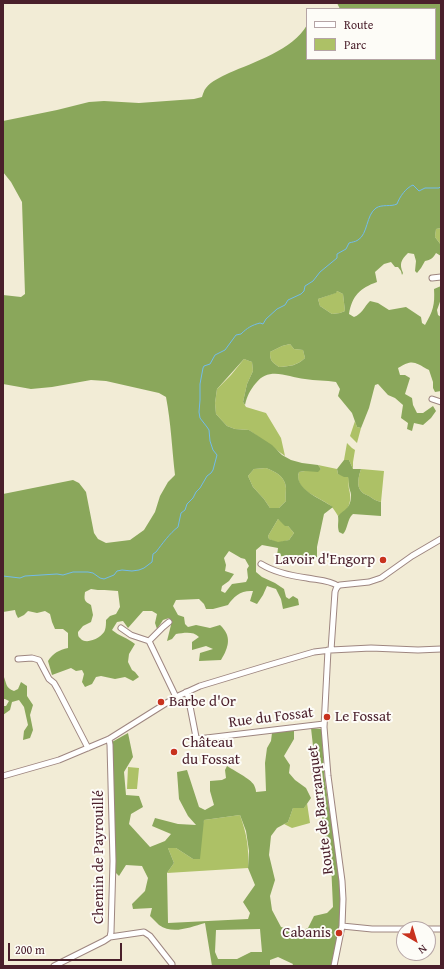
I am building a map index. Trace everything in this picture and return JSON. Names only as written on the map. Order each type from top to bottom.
[{"type":"street","points":[[432,278],[441,277]]},
{"type":"street","points":[[432,399],[441,402]]},
{"type":"street","points":[[261,564],[267,568],[338,586],[344,584],[369,582],[381,578],[412,556],[441,539]]},
{"type":"street","name":"Route de Barranquet","points":[[334,966],[342,926],[343,899],[328,776],[324,724],[329,650],[335,592],[338,586]]},
{"type":"street","points":[[149,641],[169,622]]},
{"type":"street","points":[[121,628],[131,635],[149,641],[176,697]]},
{"type":"street","points":[[3,776],[60,760],[109,739],[176,697],[200,686],[272,664],[314,652],[329,650],[371,648],[418,650],[441,649]]},
{"type":"street","points":[[18,659],[32,658],[41,663],[49,679],[54,683],[58,690],[88,748]]},
{"type":"street","name":"Rue du Fossat","points":[[186,692],[196,737],[198,739],[324,724]]},
{"type":"street","name":"Chemin de Payrouillé","points":[[54,966],[110,937],[113,861],[109,739]]},
{"type":"street","points":[[342,926],[372,929],[396,929]]},
{"type":"street","points":[[110,937],[144,932],[150,936],[172,966]]},
{"type":"green space","points":[[337,3],[441,3],[441,228],[436,229],[435,237],[441,245],[441,256],[436,253],[432,258],[425,261],[417,273],[415,271],[416,261],[414,254],[408,253],[402,260],[402,275],[398,267],[395,267],[391,262],[384,264],[375,272],[377,282],[361,290],[352,302],[349,314],[354,317],[357,316],[370,301],[378,303],[389,310],[406,307],[421,317],[422,323],[425,325],[433,308],[434,289],[441,286],[441,299],[437,310],[438,315],[441,317],[441,391],[435,392],[429,370],[420,365],[407,363],[398,368],[400,375],[405,375],[410,378],[405,394],[412,398],[413,405],[417,413],[423,413],[433,406],[436,411],[423,425],[414,423],[412,431],[407,429],[408,423],[401,418],[403,405],[395,398],[388,395],[378,384],[375,385],[369,408],[361,428],[357,427],[352,413],[338,396],[340,389],[336,382],[309,380],[279,374],[267,375],[261,378],[250,391],[245,405],[243,402],[247,384],[253,371],[252,362],[244,359],[217,389],[215,403],[216,414],[227,426],[235,429],[249,430],[291,460],[318,465],[321,469],[318,472],[299,472],[298,478],[300,484],[310,493],[333,507],[324,514],[317,547],[317,557],[277,556],[278,548],[262,545],[256,550],[256,572],[284,589],[286,597],[289,599],[293,596],[298,599],[299,605],[283,609],[281,599],[276,589],[267,586],[257,604],[250,601],[253,591],[241,593],[235,596],[228,605],[213,609],[206,609],[204,604],[199,599],[176,600],[173,606],[178,615],[184,617],[185,624],[188,627],[196,625],[210,628],[220,625],[228,637],[226,651],[221,660],[199,661],[200,653],[213,649],[206,646],[192,650],[192,642],[199,637],[194,634],[176,634],[172,639],[167,641],[171,625],[169,618],[163,620],[157,629],[155,623],[157,614],[152,611],[143,611],[128,628],[123,621],[117,622],[112,630],[135,644],[129,654],[128,662],[132,670],[139,677],[133,681],[125,677],[115,679],[101,676],[96,677],[92,684],[85,687],[82,682],[84,674],[82,670],[76,671],[71,668],[52,675],[48,661],[56,652],[68,648],[68,633],[63,629],[55,629],[50,614],[45,611],[37,613],[28,611],[18,618],[15,610],[3,612],[3,494],[73,480],[79,483],[86,492],[94,533],[98,539],[106,543],[130,540],[144,530],[155,512],[160,496],[168,482],[175,475],[166,397],[159,393],[106,381],[91,380],[31,389],[3,384],[3,295],[21,297],[25,294],[22,202],[11,182],[3,172],[3,121],[89,102],[104,101],[139,103],[194,99],[202,97],[205,89],[213,81],[261,60],[283,48],[301,34],[306,26],[306,60],[436,60],[436,8],[340,8]],"holes":[[[337,291],[343,294],[345,311],[332,314],[320,306],[318,299],[336,293]],[[290,344],[294,349],[303,350],[305,358],[299,363],[279,367],[272,361],[270,352]],[[266,468],[276,473],[284,480],[286,488],[286,501],[279,508],[270,508],[253,487],[248,476],[254,469]],[[278,519],[285,526],[288,526],[294,533],[289,540],[278,542],[269,539],[268,536]],[[229,551],[245,559],[249,566],[247,569],[248,578],[246,582],[232,584],[225,593],[221,591],[222,586],[229,581],[234,574],[225,571],[226,565],[224,558]],[[91,589],[118,591],[120,607],[116,614],[110,616],[106,620],[106,628],[104,633],[98,638],[90,641],[83,640],[78,635],[78,632],[83,626],[91,622],[93,615],[91,605],[85,600],[85,592]]]},
{"type":"green space","points":[[441,228],[441,245],[435,237],[436,229]]},
{"type":"green space","points":[[337,291],[343,294],[345,311],[332,314],[320,306],[318,299]]},
{"type":"green space","points":[[290,344],[294,349],[303,350],[305,358],[296,364],[279,367],[272,361],[270,352]]},
{"type":"green space","points":[[244,359],[252,362],[253,371],[247,384],[243,402],[246,407],[266,413],[281,438],[285,456],[249,430],[235,429],[227,426],[216,414],[215,403],[217,389]]},
{"type":"green space","points":[[355,421],[357,427],[361,428],[357,443],[350,436]]},
{"type":"green space","points":[[347,443],[355,450],[353,469],[349,460],[344,460]]},
{"type":"green space","points":[[344,460],[349,460],[353,469],[361,469],[358,480],[359,489],[364,494],[381,502],[381,516],[353,514],[343,534],[339,532],[338,516],[349,506],[351,499],[348,477],[338,474],[337,469]]},
{"type":"green space","points":[[318,465],[337,469],[338,474],[348,476],[350,503],[348,508],[338,516],[331,506],[309,492],[300,484],[298,478],[299,472],[318,471],[321,469]]},
{"type":"green space","points":[[266,468],[282,477],[284,480],[286,488],[286,501],[279,508],[270,508],[253,487],[248,476],[254,469]]},
{"type":"green space","points":[[361,469],[384,471],[381,502],[364,494],[359,489],[358,480]]},
{"type":"green space","points":[[278,519],[288,526],[294,533],[289,540],[278,543],[269,539],[268,536]]},
{"type":"green space","points":[[3,675],[8,687],[11,690],[14,691],[18,689],[21,682],[27,686],[27,696],[33,705],[30,715],[33,730],[30,738],[23,740],[24,731],[28,725],[24,707],[19,700],[12,702],[10,710],[3,715],[3,706],[6,706],[9,701],[3,699]]},
{"type":"green space","points":[[311,728],[322,729],[325,780],[337,859],[341,902],[340,926],[332,966],[292,966],[293,964],[278,957],[270,960],[270,966],[212,966],[205,923],[176,930],[164,928],[150,916],[152,908],[133,909],[132,904],[145,891],[148,878],[142,866],[126,865],[119,876],[115,872],[112,742],[128,733],[133,757],[124,772],[126,795],[139,796],[143,807],[131,814],[129,824],[150,847],[165,841],[171,834],[152,826],[155,818],[178,824],[196,825],[188,816],[179,799],[177,772],[187,770],[199,807],[205,810],[214,805],[210,791],[210,781],[222,780],[226,778],[225,770],[227,766],[246,777],[255,787],[256,792],[266,791],[265,763],[267,748],[271,741],[272,733],[294,730],[294,739],[284,756],[290,765],[289,773],[295,780],[306,788],[311,798],[304,808],[293,808],[288,822],[277,828],[271,836],[269,855],[275,880],[270,896],[272,910],[281,927],[299,932],[308,928],[314,916],[327,913],[333,907],[331,863],[312,773],[314,755]],"holes":[[[240,815],[246,831],[249,851],[248,868],[255,885],[243,902],[250,913],[248,919],[168,923],[167,873],[174,863],[168,848],[176,848],[193,859],[200,859],[204,820]],[[260,929],[262,952],[251,952],[237,959],[218,959],[215,952],[216,930]]]},
{"type":"green space","points":[[128,767],[139,768],[137,789],[127,789]]},
{"type":"green space","points":[[307,803],[310,823],[292,828],[284,824],[288,822],[293,808],[304,808]]},
{"type":"green space","points":[[240,815],[247,841],[248,868],[167,873],[174,863],[168,848],[176,848],[193,859],[204,820]]},
{"type":"waterway","points":[[3,576],[20,578],[25,576],[63,575],[73,572],[88,572],[104,579],[114,575],[117,571],[139,570],[152,562],[153,554],[178,527],[181,513],[185,510],[187,504],[213,470],[217,455],[213,450],[210,441],[209,430],[200,418],[199,412],[200,384],[204,366],[210,364],[215,355],[225,350],[236,335],[241,334],[254,325],[260,323],[263,324],[266,319],[277,309],[285,305],[288,300],[301,294],[304,291],[305,286],[313,281],[320,272],[337,258],[337,254],[346,249],[349,243],[357,241],[361,237],[364,233],[370,215],[376,208],[397,204],[408,188],[413,185],[419,191],[425,188],[439,188],[441,186]]},
{"type":"place","name":"Lavoir d'Engorp","points":[[383,560]]},
{"type":"place","name":"Barbe d'Or","points":[[161,702]]},
{"type":"place","name":"Le Fossat","points":[[327,717]]},
{"type":"place","name":"Château du Fossat","points":[[174,752]]},
{"type":"place","name":"Cabanis","points":[[339,933]]}]
